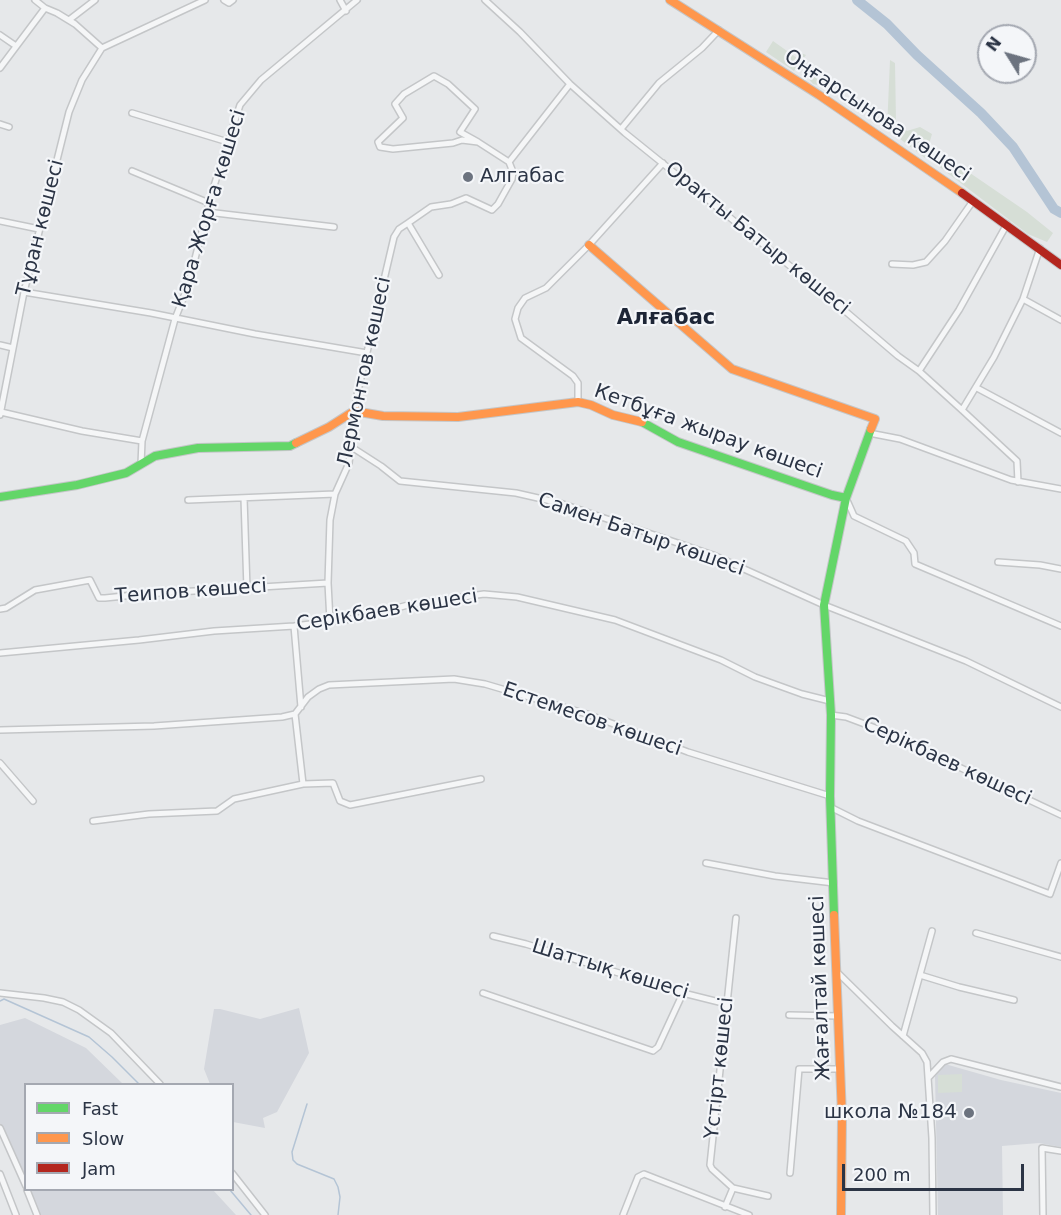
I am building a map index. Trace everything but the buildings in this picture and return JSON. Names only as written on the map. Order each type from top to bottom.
[{"type":"street","points":[[35,0],[45,9],[69,20],[102,48],[204,0]]},
{"type":"street","points":[[69,20],[95,0]]},
{"type":"street","points":[[224,0],[229,3],[233,0]]},
{"type":"street","points":[[340,0],[346,10]]},
{"type":"street","name":"Қара Жорға көшесі","points":[[141,464],[142,441],[175,319],[188,286],[209,203],[240,105],[261,80],[357,0]]},
{"type":"street","name":"Оракты Батыр көшесі","points":[[485,0],[520,32],[570,84],[621,129],[831,299],[898,357],[919,371],[1017,461],[1018,482]]},
{"type":"street","name":"Оңғарсынова көшесі","points":[[670,0],[811,90],[973,201],[1061,265]]},
{"type":"street","points":[[0,68],[45,9]]},
{"type":"street","points":[[621,129],[659,83],[702,48],[719,30]]},
{"type":"street","points":[[0,34],[16,46]]},
{"type":"street","name":"Тұран көшесі","points":[[0,413],[24,292],[69,112],[82,80],[102,48]]},
{"type":"street","points":[[439,274],[408,223],[431,207],[451,204],[466,198],[489,210],[495,208],[512,179],[513,172],[509,162],[478,142],[460,132],[475,109],[448,84],[434,76],[405,94],[395,104],[403,118],[378,142],[380,147],[393,149],[453,143],[462,140],[478,142]]},
{"type":"street","points":[[509,162],[570,84]]},
{"type":"street","points":[[132,113],[228,142]]},
{"type":"street","points":[[0,124],[9,128]]},
{"type":"street","points":[[578,402],[578,383],[573,376],[521,338],[515,320],[518,308],[525,298],[546,288],[589,245],[663,163]]},
{"type":"street","points":[[132,171],[209,203]]},
{"type":"street","points":[[892,264],[913,265],[926,262],[945,241],[973,201]]},
{"type":"street","points":[[207,212],[334,227]]},
{"type":"street","points":[[0,221],[39,229]]},
{"type":"street","name":"Лермонтов көшесі","points":[[330,621],[328,584],[330,520],[335,494],[349,463],[354,411],[394,237],[399,229],[408,223]]},
{"type":"street","points":[[919,371],[959,310],[1007,225]]},
{"type":"street","points":[[589,245],[732,369],[875,419],[846,498],[824,605],[830,700]]},
{"type":"street","points":[[962,410],[1023,299],[1040,248]]},
{"type":"street","points":[[24,292],[367,353]]},
{"type":"street","points":[[1023,299],[1061,320]]},
{"type":"street","points":[[0,345],[13,348]]},
{"type":"street","points":[[976,388],[1061,433]]},
{"type":"street","name":"Кетбұға жырау көшесі","points":[[354,411],[382,416],[458,417],[578,402],[613,415],[644,422],[678,442],[846,498]]},
{"type":"street","points":[[0,497],[77,485],[126,473],[155,456],[198,448],[290,446],[354,411]]},
{"type":"street","points":[[0,413],[142,441]]},
{"type":"street","points":[[869,433],[900,439],[1018,482],[1061,489]]},
{"type":"street","name":"Самен Батыр көшесі","points":[[350,446],[400,481],[516,493],[560,504],[713,555],[824,605],[966,661],[1061,707]]},
{"type":"street","points":[[188,500],[335,494]]},
{"type":"street","points":[[244,498],[247,589]]},
{"type":"street","points":[[846,498],[854,516],[906,541],[914,553],[915,564],[1061,626]]},
{"type":"street","points":[[998,562],[1061,569]]},
{"type":"street","name":"Теипов көшесі","points":[[0,609],[6,608],[35,590],[90,580],[99,598],[328,584]]},
{"type":"street","name":"Серікбаев көшесі","points":[[0,653],[214,631],[294,626],[359,618],[408,605],[484,594],[517,597],[615,620],[721,660],[755,677],[802,694],[830,700]]},
{"type":"street","points":[[294,626],[301,707]]},
{"type":"street","name":"Естемесов көшесі","points":[[295,714],[308,697],[329,685],[454,679],[485,684],[587,714],[688,752],[830,796]]},
{"type":"street","name":"Жағалтай көшесі","points":[[830,700],[830,796],[841,1069],[842,1215]]},
{"type":"street","points":[[0,730],[154,726],[282,717],[295,714],[303,784]]},
{"type":"street","name":"Серікбаев көшесі","points":[[831,715],[846,717],[878,729],[1061,815]]},
{"type":"street","points":[[0,763],[33,801]]},
{"type":"street","points":[[93,821],[149,814],[217,811],[234,799],[303,784],[333,783],[340,801],[350,805],[481,778]]},
{"type":"street","points":[[832,808],[1050,894],[1061,863]]},
{"type":"street","points":[[706,863],[775,876],[834,883]]},
{"type":"street","name":"Үстірт көшесі","points":[[733,1188],[710,1165],[736,918]]},
{"type":"street","points":[[903,1036],[932,931]]},
{"type":"street","points":[[976,933],[1061,957]]},
{"type":"street","name":"Шаттық көшесі","points":[[493,936],[727,1004]]},
{"type":"street","points":[[836,971],[922,1053],[927,1062],[932,1138],[933,1215]]},
{"type":"street","points":[[920,975],[1014,1000]]},
{"type":"street","points":[[0,993],[63,1002],[79,1010],[111,1033],[159,1083]]},
{"type":"street","points":[[483,993],[653,1051],[658,1047],[683,993]]},
{"type":"street","points":[[789,1015],[839,1016]]},
{"type":"street","points":[[929,1077],[943,1062],[951,1059],[1061,1087]]},
{"type":"street","points":[[790,1173],[799,1069],[841,1069]]},
{"type":"street","points":[[0,1128],[24,1182]]},
{"type":"street","points":[[1043,1215],[1042,1148],[1061,1151]]},
{"type":"street","points":[[623,1215],[638,1177],[644,1173],[749,1215]]},
{"type":"street","points":[[0,1174],[16,1215]]},
{"type":"street","points":[[234,1176],[265,1215]]},
{"type":"street","points":[[725,1207],[733,1188],[768,1196]]},
{"type":"street","points":[[28,1191],[37,1215]]},
{"type":"shaded area","points":[[773,41],[797,58],[801,53],[806,55],[794,71],[766,52]]},
{"type":"shaded area","points":[[890,60],[895,63],[896,121],[907,131],[920,127],[932,134],[925,158],[887,129]]},
{"type":"shaded area","points":[[808,69],[816,71],[813,76],[819,80],[822,75],[826,80],[822,86],[813,84],[804,73]]},
{"type":"shaded area","points":[[932,147],[1027,212],[1053,233],[1047,242],[1028,234],[929,159]]},
{"type":"shaded area","points":[[299,1008],[309,1053],[277,1112],[263,1118],[265,1128],[234,1122],[234,1083],[210,1083],[204,1069],[214,1009],[260,1019]]},
{"type":"shaded area","points":[[25,1018],[86,1048],[122,1083],[24,1083],[24,1177],[0,1123],[0,1025]]},
{"type":"shaded area","name":"школа №184","points":[[945,1064],[1001,1080],[1061,1093],[1061,1147],[1039,1143],[1002,1146],[1003,1215],[938,1215],[935,1076]]},
{"type":"shaded area","points":[[962,1074],[962,1092],[938,1093],[938,1075]]},
{"type":"shaded area","points":[[30,1191],[214,1191],[236,1215],[40,1215]]},
{"type":"waterway","points":[[857,0],[887,24],[917,55],[981,113],[1013,147],[1054,209],[1061,213]]},
{"type":"waterway","points":[[0,1001],[4,999],[89,1037],[138,1083]]},
{"type":"waterway","points":[[307,1104],[292,1152],[293,1160],[297,1164],[334,1179],[340,1197],[338,1215]]},
{"type":"waterway","points":[[231,1191],[251,1215]]},
{"type":"traffic: fast","points":[[642,422],[678,442],[846,498]]},
{"type":"traffic: fast","points":[[834,915],[830,796],[831,715],[824,605],[846,498],[871,429]]},
{"type":"traffic: fast","points":[[0,497],[77,485],[126,473],[155,456],[198,448],[290,446],[296,443]]},
{"type":"traffic: slow","points":[[670,0],[819,95],[962,193]]},
{"type":"traffic: slow","points":[[589,245],[732,369],[875,419],[871,429]]},
{"type":"traffic: slow","points":[[296,443],[329,427],[354,411],[383,416],[458,417],[578,402],[613,415],[642,422]]},
{"type":"traffic: slow","points":[[834,915],[842,1116],[841,1215]]},
{"type":"traffic: jam","points":[[962,193],[1061,265]]},
{"type":"place","name":"Алгабас","points":[[468,177]]},
{"type":"place","name":"школа №184","points":[[969,1113]]},
{"type":"district","name":"Алғабас","points":[[666,319]]}]
